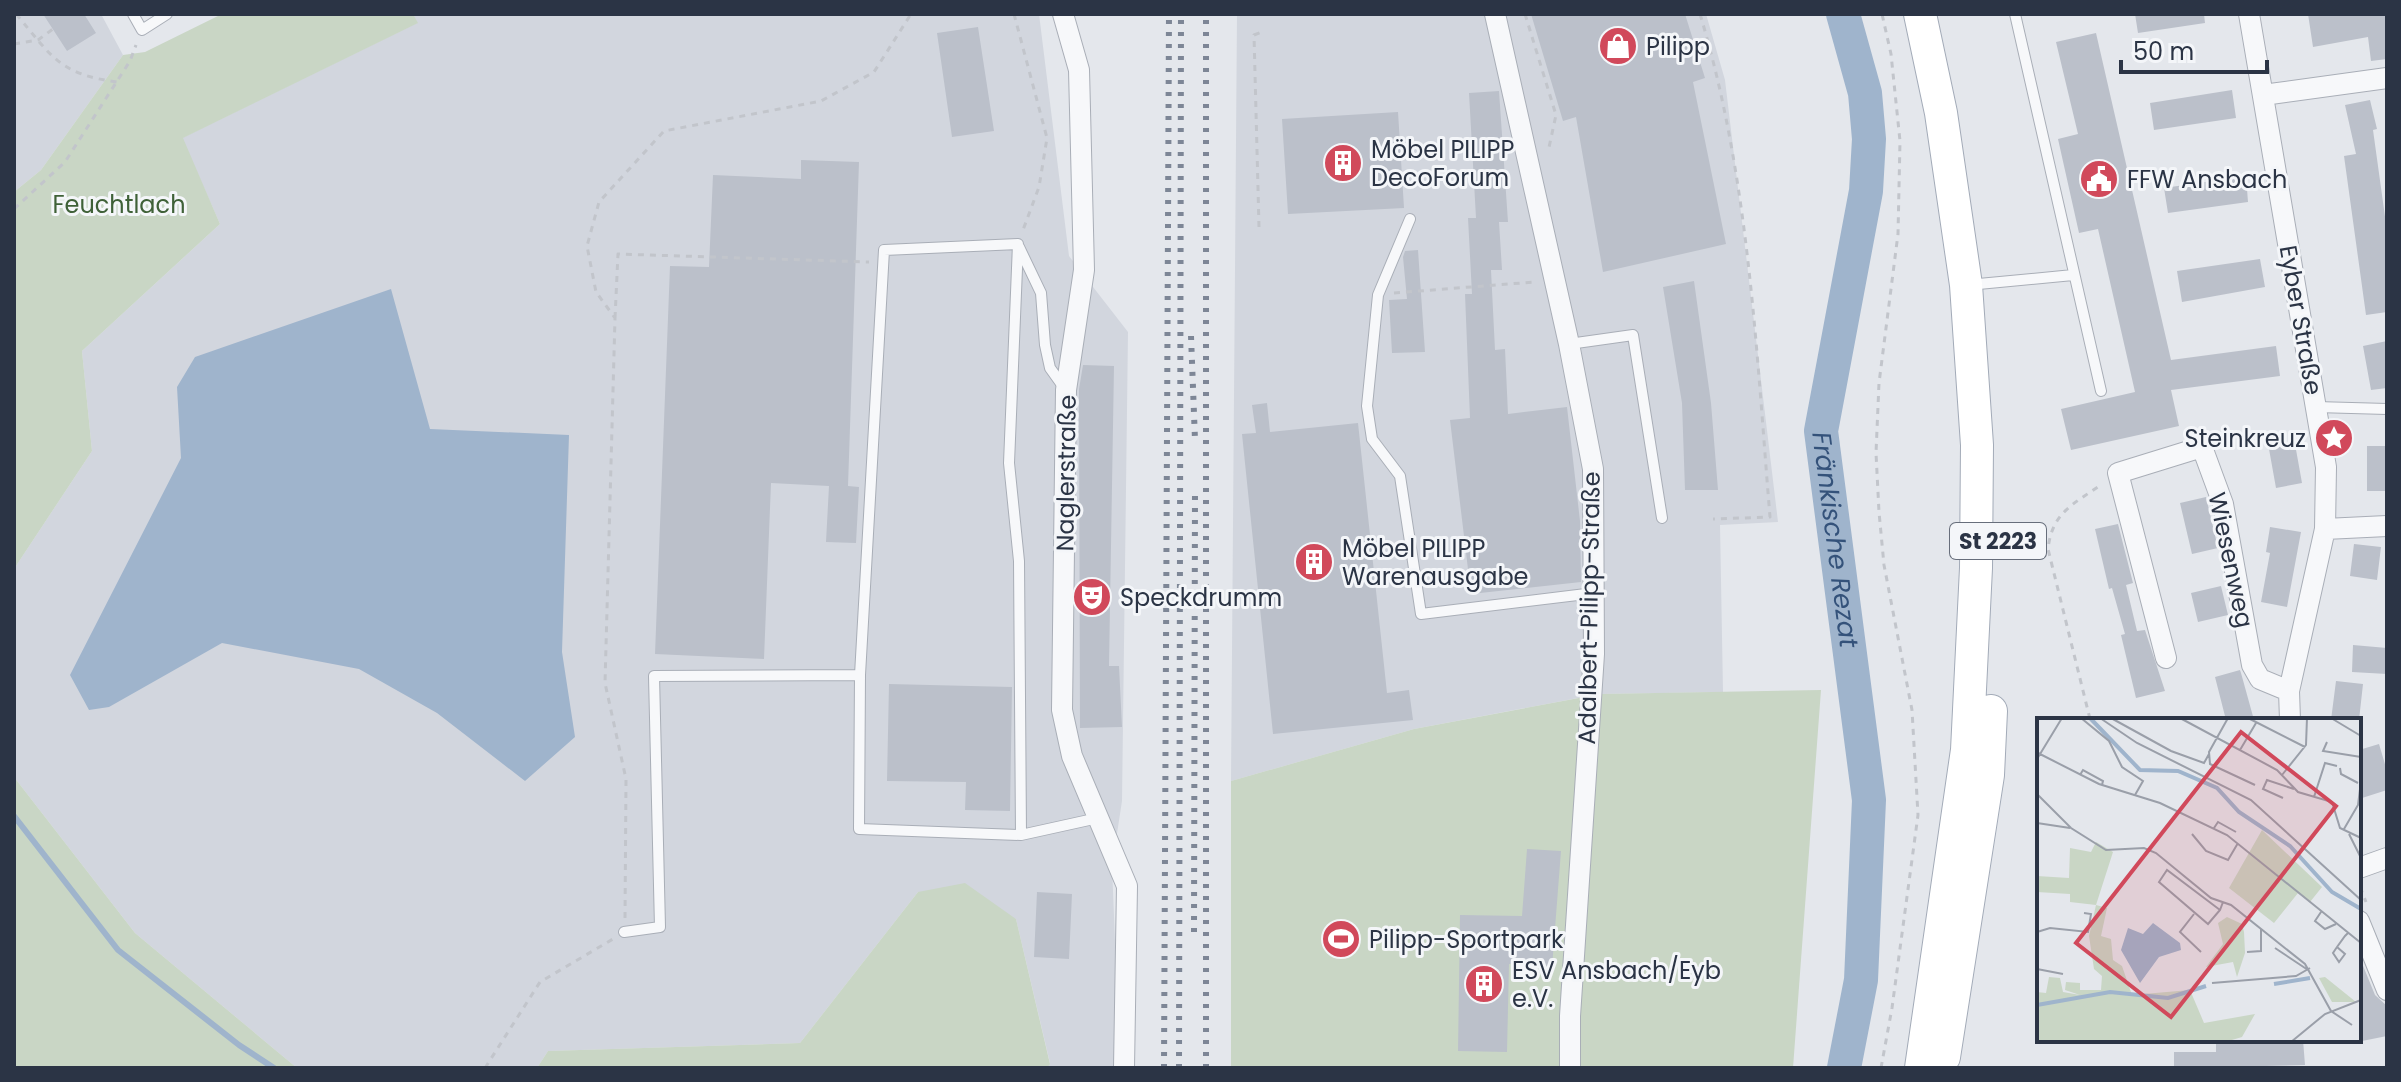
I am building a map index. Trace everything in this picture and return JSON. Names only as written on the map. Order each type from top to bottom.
[{"type":"main road","name":"St 2223","points":[[1920,14],[1977,284],[1976,568],[1967,750],[1921,1068]]},
{"type":"main road","name":"St 2223","points":[[1942,14],[1961,107],[1977,284],[1999,445],[1998,567],[1988,775],[1943,1068]]},
{"type":"street","name":"Naglerstraße","points":[[1063,14],[1079,70],[1084,270],[1066,390],[1062,710],[1072,756],[1127,886],[1124,1068]]},
{"type":"street","name":"Adalbert-Pilipp-Straße","points":[[1495,14],[1569,344],[1593,469],[1594,654],[1570,1016],[1570,1068]]},
{"type":"street","name":"Eyber Straße","points":[[2249,14],[2326,467],[2325,529],[2289,691],[2290,718]]},
{"type":"street","points":[[2263,95],[2387,78]]},
{"type":"street","name":"Wiesenweg","points":[[2118,473],[2202,447],[2223,504],[2252,665],[2260,679],[2289,691]]},
{"type":"street","points":[[2118,473],[2166,658]]},
{"type":"street","points":[[2325,529],[2387,526]]},
{"type":"street","points":[[2361,867],[2387,858]]},
{"type":"street","points":[[2361,926],[2387,990]]},
{"type":"lane","points":[[133,14],[142,30],[167,14]]},
{"type":"lane","points":[[2015,14],[2101,391]]},
{"type":"lane","points":[[1410,219],[1378,295],[1367,406],[1372,439],[1400,476],[1421,614],[1594,593]]},
{"type":"lane","points":[[1018,244],[884,250],[860,675],[859,829],[1021,835],[1098,818]]},
{"type":"lane","points":[[1018,244],[1041,293],[1050,368],[1066,390]]},
{"type":"lane","points":[[1018,244],[1009,463],[1019,561],[1021,835]]},
{"type":"lane","points":[[1977,284],[2073,275]]},
{"type":"lane","points":[[1569,344],[1633,335],[1662,518]]},
{"type":"lane","points":[[2316,407],[2387,409]]},
{"type":"lane","points":[[624,932],[660,927],[654,676],[860,675]]},
{"type":"path","points":[[16,14],[59,64],[87,78],[117,82]]},
{"type":"path","points":[[615,318],[596,292],[587,246],[599,202],[664,131],[821,101],[874,72],[911,14]]},
{"type":"path","points":[[1014,14],[1047,138],[1039,187],[1018,244]]},
{"type":"path","points":[[1525,14],[1556,115],[1545,161]]},
{"type":"path","points":[[1700,14],[1719,77],[1748,250],[1770,517],[1713,519]]},
{"type":"path","points":[[1881,1068],[1918,815],[1912,710],[1884,565],[1876,453],[1879,383],[1898,234],[1900,141],[1891,54],[1882,14]]},
{"type":"path","points":[[14,44],[38,40],[53,29]]},
{"type":"path","points":[[14,209],[65,162],[130,61],[142,30]]},
{"type":"path","points":[[1259,227],[1254,35],[1264,31]]},
{"type":"path","points":[[485,1068],[540,982],[624,932],[626,779],[605,683],[618,254],[884,262]]},
{"type":"path","points":[[1378,295],[1555,280]]},
{"type":"path","points":[[2090,718],[2048,549],[2050,532],[2061,513],[2118,473]]},
{"type":"shaded area","points":[[14,14],[101,14],[123,55],[41,170],[14,192]]},
{"type":"shaded area","points":[[413,14],[1039,14],[1069,256],[1128,332],[1122,801],[1112,866],[1116,966],[1115,1068],[1047,1068],[1050,1063],[1016,919],[918,892],[800,1043],[548,1051],[537,1068],[297,1068],[135,933],[14,777],[14,569],[92,451],[82,351],[220,224],[182,138],[417,23]]},
{"type":"shaded area","points":[[1237,14],[1706,14],[1725,80],[1778,522],[1720,525],[1723,692],[1599,694],[1414,729],[1231,781]]},
{"type":"green space","name":"Feuchtlach","points":[[222,14],[413,14],[418,23],[183,138],[220,224],[82,351],[92,451],[14,569],[14,192],[41,170],[123,55],[145,52]]},
{"type":"green space","points":[[1821,690],[1793,1068],[1231,1068],[1231,781],[1414,729],[1600,694]]},
{"type":"green space","points":[[14,777],[135,933],[297,1068],[14,1068]]},
{"type":"green space","points":[[965,883],[1016,919],[1050,1064],[1047,1068],[537,1068],[548,1051],[800,1043],[918,892]]},
{"type":"water","points":[[391,289],[430,429],[569,435],[562,652],[575,737],[525,781],[437,713],[359,669],[222,643],[109,707],[89,710],[70,675],[181,458],[177,387],[195,357]]},
{"type":"building","points":[[43,14],[84,14],[96,33],[67,51]]},
{"type":"building","points":[[1531,14],[1685,14],[1705,78],[1693,82],[1726,244],[1603,272],[1576,117],[1563,121]]},
{"type":"building","points":[[2135,14],[2204,14],[2205,23],[2138,33]]},
{"type":"building","points":[[2308,14],[2387,14],[2387,59],[2371,61],[2368,37],[2313,47]]},
{"type":"building","points":[[978,27],[994,131],[952,137],[937,33]]},
{"type":"building","points":[[2096,33],[2171,360],[2276,346],[2280,376],[2171,390],[2179,426],[2071,450],[2061,409],[2135,392],[2098,229],[2079,233],[2058,139],[2078,134],[2056,42]]},
{"type":"building","points":[[2232,90],[2236,118],[2154,130],[2150,103]]},
{"type":"building","points":[[1499,91],[1508,222],[1499,222],[1502,270],[1491,270],[1495,350],[1505,349],[1508,414],[1567,407],[1580,521],[1581,582],[1471,594],[1450,420],[1470,418],[1465,294],[1472,294],[1468,218],[1476,218],[1469,93]]},
{"type":"building","points":[[2370,100],[2377,129],[2373,130],[2387,231],[2387,312],[2366,315],[2344,156],[2356,154],[2345,105]]},
{"type":"building","name":"Möbel PILIPP DecoForum","points":[[1398,112],[1404,208],[1288,214],[1282,119]]},
{"type":"building","points":[[801,160],[859,162],[848,486],[859,487],[856,543],[826,542],[829,486],[771,483],[764,659],[655,654],[670,266],[709,267],[713,175],[801,179]]},
{"type":"building","points":[[2246,176],[2248,202],[2168,213],[2164,188]]},
{"type":"building","points":[[1418,250],[1425,352],[1392,353],[1389,300],[1407,299],[1403,257],[1405,251]]},
{"type":"building","points":[[2260,259],[2265,287],[2182,302],[2177,271]]},
{"type":"building","points":[[1694,281],[1711,403],[1718,490],[1685,490],[1682,403],[1663,287]]},
{"type":"building","points":[[2387,341],[2387,388],[2371,390],[2363,346]]},
{"type":"building","points":[[1083,365],[1114,366],[1109,666],[1119,666],[1122,727],[1080,728],[1079,389]]},
{"type":"building","name":"Möbel PILIPP Warenausgabe","points":[[1267,403],[1270,432],[1358,423],[1387,693],[1409,690],[1413,720],[1273,734],[1242,434],[1256,433],[1252,405]]},
{"type":"building","points":[[2295,444],[2302,483],[2276,488],[2269,449]]},
{"type":"building","points":[[2367,446],[2387,446],[2387,491],[2367,491]]},
{"type":"building","points":[[2206,497],[2218,548],[2192,554],[2180,503]]},
{"type":"building","points":[[2118,524],[2133,583],[2126,585],[2137,631],[2145,630],[2165,691],[2136,698],[2121,635],[2125,634],[2112,588],[2109,589],[2095,529]]},
{"type":"building","points":[[2270,527],[2301,532],[2287,607],[2261,602],[2270,553],[2266,552]]},
{"type":"building","points":[[2354,544],[2381,547],[2377,580],[2350,576]]},
{"type":"building","points":[[2221,586],[2228,615],[2198,622],[2191,593]]},
{"type":"building","points":[[2353,645],[2387,648],[2387,674],[2352,672]]},
{"type":"building","points":[[2240,670],[2253,718],[2225,718],[2215,677]]},
{"type":"building","points":[[2336,681],[2363,684],[2359,718],[2331,718]]},
{"type":"building","points":[[889,684],[1012,687],[1010,811],[965,810],[966,782],[887,781]]},
{"type":"building","points":[[2379,744],[2387,771],[2387,790],[2362,798],[2361,795],[2361,749]]},
{"type":"building","points":[[1527,849],[1561,851],[1552,967],[1509,964],[1507,1052],[1458,1051],[1460,915],[1522,916]]},
{"type":"building","points":[[1037,892],[1072,894],[1069,959],[1034,957]]},
{"type":"building","points":[[2361,961],[2375,995],[2387,1006],[2387,1036],[2362,1041]]},
{"type":"building","points":[[2216,1042],[2303,1042],[2305,1065],[2174,1068],[2174,1052],[2216,1052]]},
{"type":"waterway","name":"Fränkische Rezat","points":[[1843,14],[1865,93],[1869,139],[1866,191],[1821,431],[1869,800],[1861,980],[1844,1068]]},
{"type":"waterway","points":[[14,816],[118,950],[239,1045],[274,1068]]},
{"type":"railway","points":[[1164,1068],[1169,14]]},
{"type":"railway","points":[[1179,1068],[1181,14]]},
{"type":"railway","points":[[1206,14],[1206,1068]]},
{"type":"railway","points":[[1191,336],[1195,440]]},
{"type":"railway","points":[[1194,932],[1195,488]]},
{"type":"place","name":"Pilipp","points":[[1618,46]]},
{"type":"place","name":"Möbel PILIPP DecoForum","points":[[1343,163]]},
{"type":"place","name":"FFW Ansbach","points":[[2099,179]]},
{"type":"place","name":"Steinkreuz","points":[[2334,438]]},
{"type":"place","name":"Möbel PILIPP Warenausgabe","points":[[1314,562]]},
{"type":"place","name":"Speckdrumm","points":[[1092,597]]},
{"type":"place","name":"Pilipp-Sportpark","points":[[1341,939]]},
{"type":"place","name":"ESV Ansbach/Eyb e.V.","points":[[1484,984]]}]
